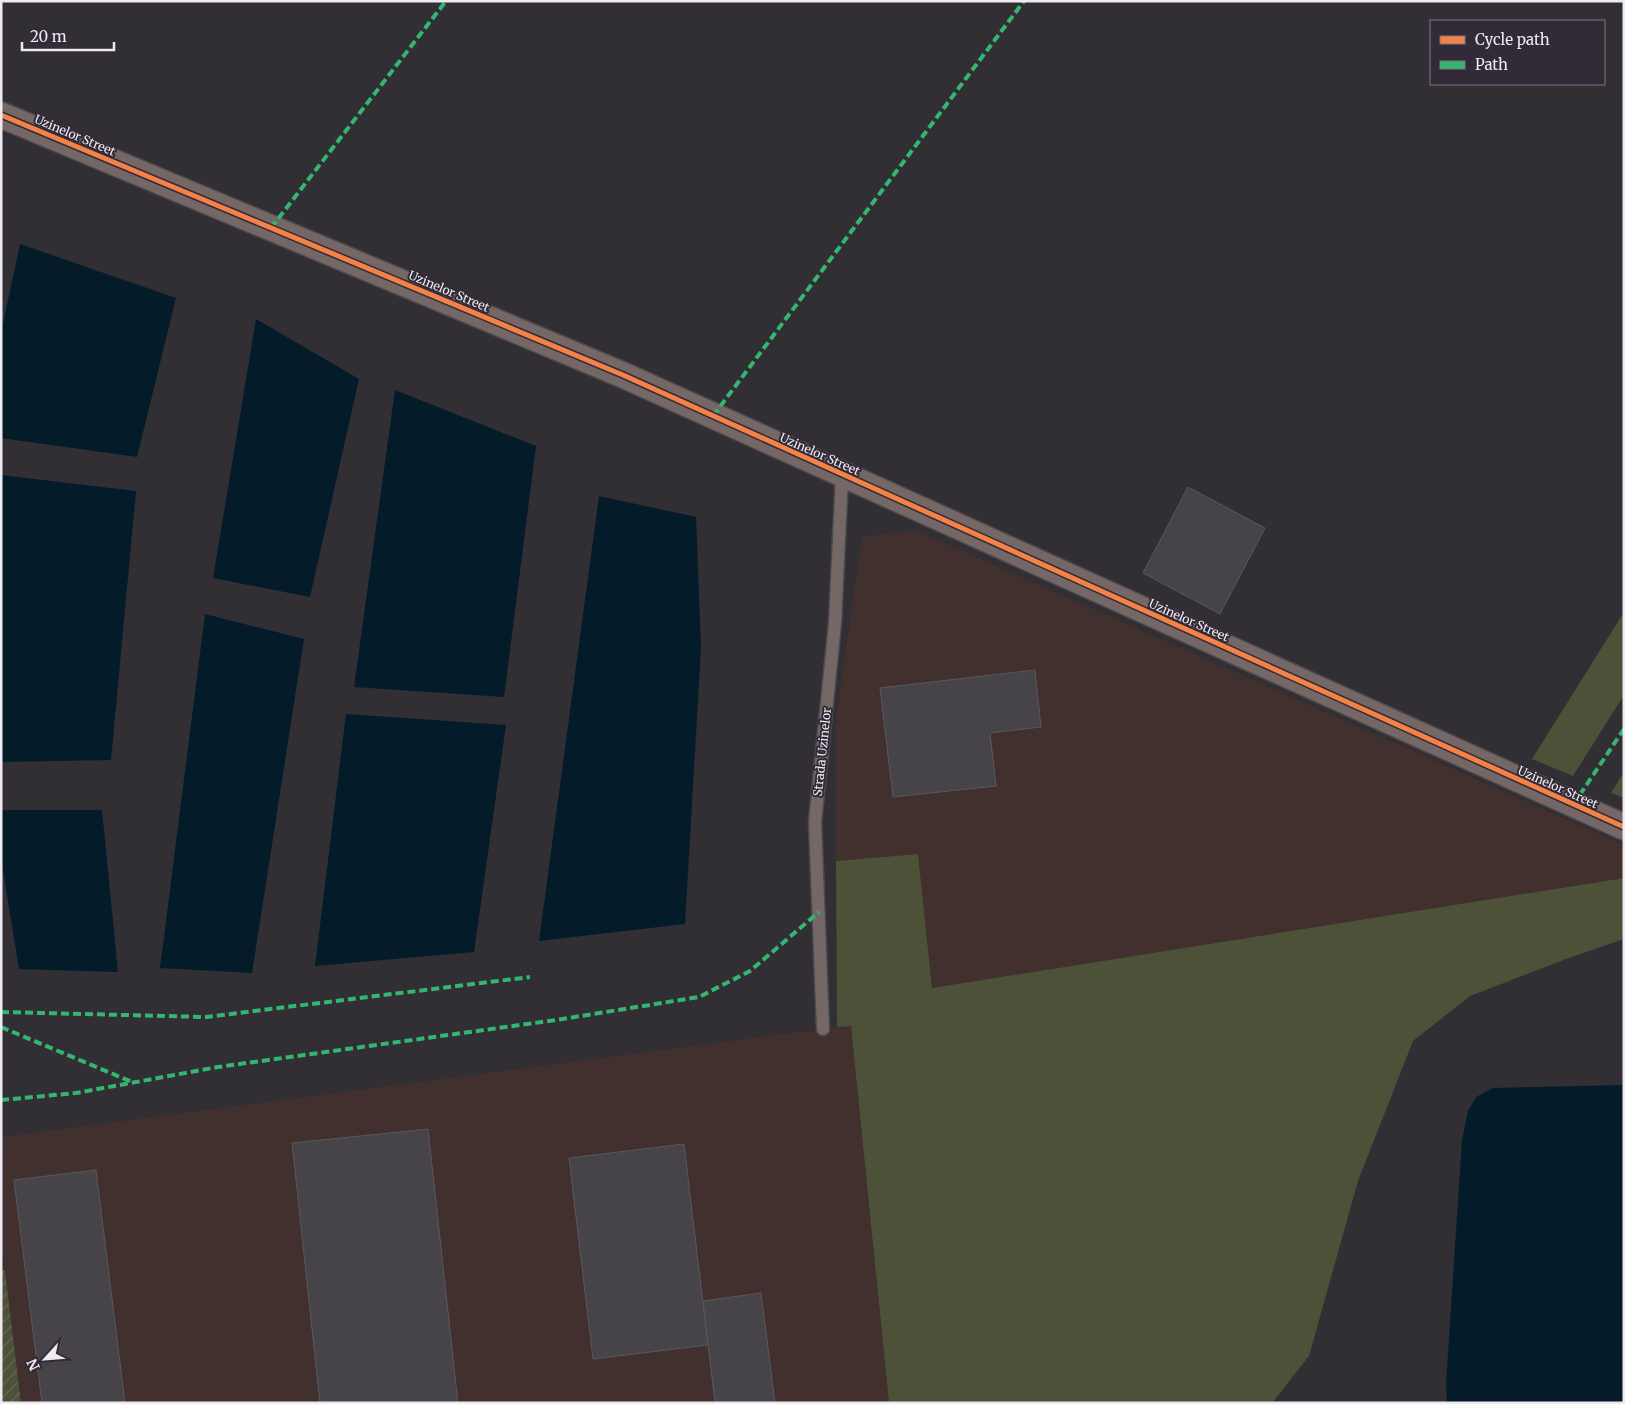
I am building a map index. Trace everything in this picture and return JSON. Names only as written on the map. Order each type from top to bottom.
[{"type":"street","name":"Uzinelor Street","points":[[1,115],[623,375],[1624,827]]},
{"type":"lane","name":"Strada Uzinelor","points":[[823,1029],[815,822],[835,623],[842,475]]},
{"type":"shaded area","points":[[916,530],[1624,845],[1624,878],[932,988],[918,854],[836,861],[836,716],[862,537]]},
{"type":"shaded area","points":[[851,1025],[889,1403],[21,1403],[1,1240],[1,1137]]},
{"type":"green space","points":[[1624,612],[1624,695],[1573,776],[1532,759]]},
{"type":"green space","points":[[1624,772],[1624,798],[1611,793]]},
{"type":"green space","points":[[918,854],[932,988],[1624,878],[1624,939],[1470,996],[1413,1041],[1358,1181],[1309,1356],[1272,1403],[889,1403],[851,1026],[837,1027],[836,861]]},
{"type":"green space","points":[[1,1269],[5,1271],[21,1403],[1,1403]]},
{"type":"water","points":[[20,244],[176,298],[137,457],[1,438],[1,333]]},
{"type":"water","points":[[256,319],[359,379],[310,597],[213,578]]},
{"type":"water","points":[[395,390],[536,446],[504,697],[354,687]]},
{"type":"water","points":[[1,475],[136,491],[111,760],[1,762]]},
{"type":"water","points":[[599,496],[696,517],[701,648],[685,924],[539,941]]},
{"type":"water","points":[[205,614],[304,639],[252,973],[160,968]]},
{"type":"water","points":[[346,714],[506,725],[474,952],[315,966]]},
{"type":"water","points":[[1,810],[102,810],[118,972],[19,969],[1,858]]},
{"type":"water","points":[[1624,1085],[1624,1403],[1447,1403],[1446,1384],[1462,1140],[1468,1111],[1476,1097],[1493,1088]]},
{"type":"building","points":[[1188,487],[1265,528],[1220,614],[1143,573]]},
{"type":"building","points":[[1035,670],[1041,727],[990,733],[996,786],[893,797],[880,688]]},
{"type":"building","points":[[428,1129],[458,1403],[320,1403],[292,1143]]},
{"type":"building","points":[[684,1144],[708,1345],[593,1359],[569,1158]]},
{"type":"building","points":[[96,1170],[125,1403],[42,1403],[14,1180]]},
{"type":"building","points":[[761,1293],[775,1403],[715,1403],[703,1301]]},
{"type":"marked path","points":[[271,228],[446,1]]},
{"type":"marked path","points":[[713,416],[1024,1]]},
{"type":"marked path","points":[[1573,805],[1624,729]]},
{"type":"marked path","points":[[1,1100],[76,1093],[218,1067],[556,1020],[699,997],[750,971],[819,912]]},
{"type":"marked path","points":[[1,1012],[206,1017],[530,977]]},
{"type":"marked path","points":[[1,1027],[132,1082]]},
{"type":"cycle path","points":[[1,115],[623,375],[1624,827]]}]
